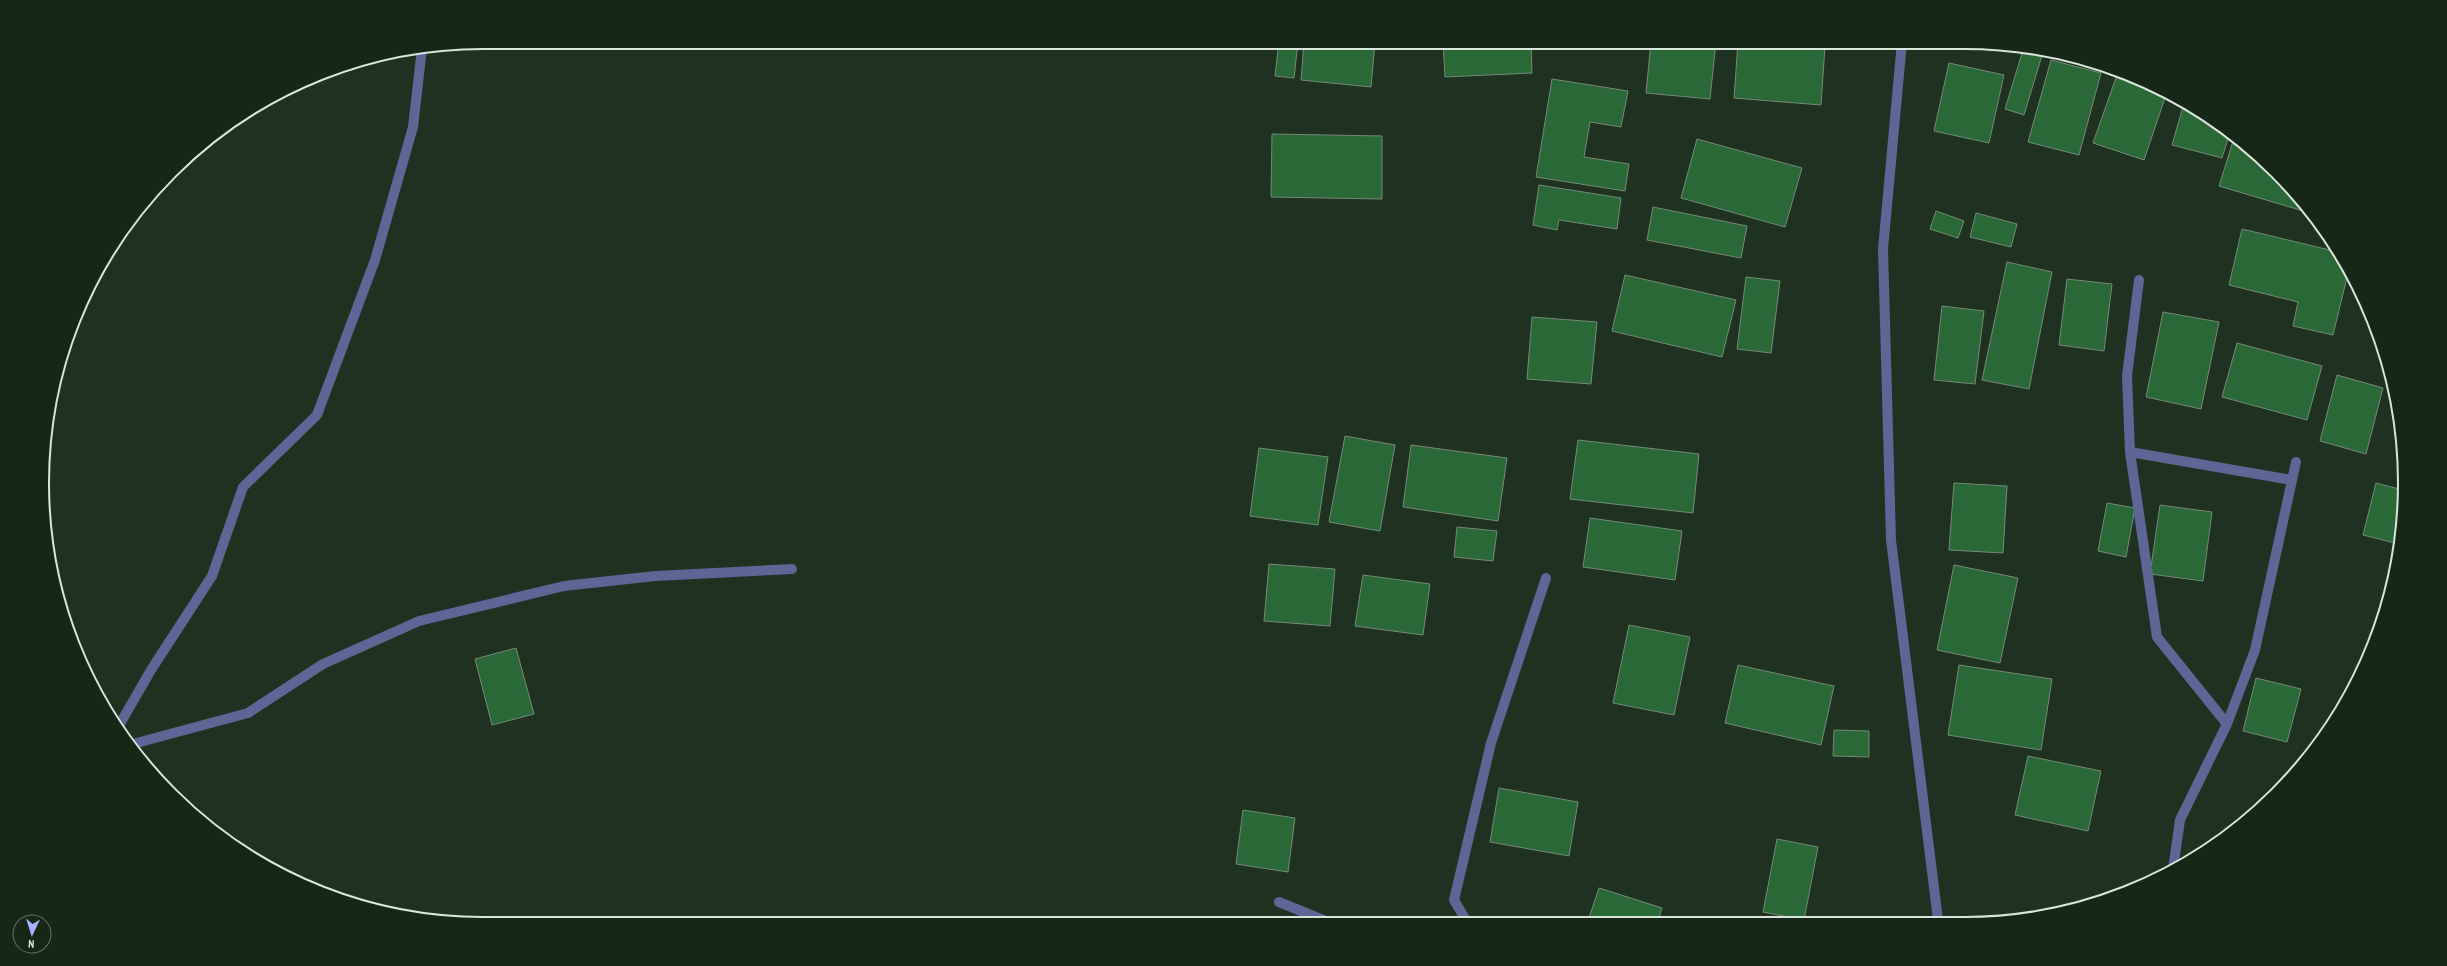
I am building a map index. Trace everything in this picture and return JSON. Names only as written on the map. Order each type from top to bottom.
[{"type":"street","points":[[1901,49],[1883,249],[1891,532],[1938,917]]},
{"type":"street","points":[[121,722],[151,670],[212,576],[243,487],[317,415],[374,260],[413,128],[421,54]]},
{"type":"street","points":[[2139,280],[2127,376],[2130,452],[2157,637],[2227,724]]},
{"type":"street","points":[[2130,452],[2292,480]]},
{"type":"street","points":[[2174,863],[2180,820],[2227,724],[2255,650],[2296,462]]},
{"type":"street","points":[[136,743],[248,713],[323,664],[419,621],[564,586],[655,576],[792,569]]},
{"type":"street","points":[[1464,917],[1454,900],[1491,743],[1546,578]]},
{"type":"street","points":[[1279,902],[1316,917]]},
{"type":"building","points":[[1278,49],[1297,49],[1294,78],[1275,76]]},
{"type":"building","points":[[1303,49],[1374,49],[1371,87],[1301,80]]},
{"type":"building","points":[[1443,49],[1531,49],[1532,73],[1445,77]]},
{"type":"building","points":[[1650,49],[1715,49],[1710,99],[1646,93]]},
{"type":"building","points":[[1738,49],[1825,49],[1821,105],[1734,98]]},
{"type":"building","points":[[2022,53],[2042,56],[2024,115],[2005,109]]},
{"type":"building","points":[[2051,60],[2101,73],[2079,155],[2028,142]]},
{"type":"building","points":[[1949,63],[2004,75],[1989,143],[1934,131]]},
{"type":"building","points":[[2116,77],[2165,99],[2144,160],[2093,143]]},
{"type":"building","points":[[1552,79],[1628,91],[1621,127],[1590,122],[1584,157],[1629,164],[1625,191],[1536,177]]},
{"type":"building","points":[[2183,108],[2228,139],[2222,158],[2172,145]]},
{"type":"building","points":[[1272,134],[1382,136],[1382,199],[1271,197]]},
{"type":"building","points":[[1697,139],[1802,168],[1785,227],[1681,198]]},
{"type":"building","points":[[2233,143],[2271,176],[2301,210],[2219,186]]},
{"type":"building","points":[[1539,185],[1621,198],[1617,229],[1559,220],[1557,230],[1533,225]]},
{"type":"building","points":[[1653,207],[1747,226],[1741,258],[1647,240]]},
{"type":"building","points":[[1936,211],[1964,221],[1958,238],[1930,229]]},
{"type":"building","points":[[1976,213],[2017,224],[2011,247],[1970,237]]},
{"type":"building","points":[[2242,229],[2330,250],[2347,279],[2333,335],[2293,326],[2298,302],[2229,285]]},
{"type":"building","points":[[2007,262],[2052,272],[2029,389],[1982,380]]},
{"type":"building","points":[[1625,275],[1736,300],[1722,357],[1612,331]]},
{"type":"building","points":[[1746,277],[1780,281],[1771,353],[1737,349]]},
{"type":"building","points":[[2067,279],[2112,284],[2104,351],[2059,345]]},
{"type":"building","points":[[1942,306],[1984,311],[1975,384],[1934,380]]},
{"type":"building","points":[[2163,312],[2219,322],[2201,409],[2146,397]]},
{"type":"building","points":[[1532,317],[1597,322],[1591,384],[1527,379]]},
{"type":"building","points":[[2237,343],[2322,366],[2307,420],[2222,397]]},
{"type":"building","points":[[2337,375],[2383,388],[2366,454],[2320,441]]},
{"type":"building","points":[[1345,436],[1395,445],[1380,531],[1329,522]]},
{"type":"building","points":[[1578,440],[1699,454],[1693,513],[1570,499]]},
{"type":"building","points":[[1411,445],[1507,458],[1498,521],[1403,507]]},
{"type":"building","points":[[1259,448],[1328,457],[1318,525],[1250,516]]},
{"type":"building","points":[[1954,483],[2007,486],[2003,553],[1949,550]]},
{"type":"building","points":[[2376,483],[2398,489],[2394,543],[2363,535]]},
{"type":"building","points":[[2107,503],[2135,508],[2126,557],[2098,551]]},
{"type":"building","points":[[2160,505],[2212,512],[2203,581],[2150,574]]},
{"type":"building","points":[[1590,518],[1682,531],[1675,580],[1583,567]]},
{"type":"building","points":[[1457,527],[1497,531],[1493,561],[1454,557]]},
{"type":"building","points":[[1269,564],[1335,569],[1330,626],[1264,621]]},
{"type":"building","points":[[1954,565],[2018,578],[2000,663],[1937,650]]},
{"type":"building","points":[[1363,575],[1430,584],[1423,635],[1355,626]]},
{"type":"building","points":[[1629,625],[1690,637],[1674,715],[1613,703]]},
{"type":"building","points":[[516,648],[534,714],[492,725],[475,659]]},
{"type":"building","points":[[1738,665],[1834,686],[1821,745],[1725,723]]},
{"type":"building","points":[[1959,665],[2052,679],[2041,750],[1948,735]]},
{"type":"building","points":[[2256,678],[2301,689],[2287,742],[2243,731]]},
{"type":"building","points":[[1834,730],[1869,731],[1869,757],[1833,756]]},
{"type":"building","points":[[2028,756],[2101,771],[2088,831],[2015,815]]},
{"type":"building","points":[[1499,788],[1578,802],[1569,856],[1490,842]]},
{"type":"building","points":[[1243,810],[1295,818],[1288,872],[1236,864]]},
{"type":"building","points":[[1777,839],[1818,847],[1805,917],[1789,917],[1763,912]]},
{"type":"building","points":[[1599,888],[1662,908],[1659,917],[1589,917]]}]
